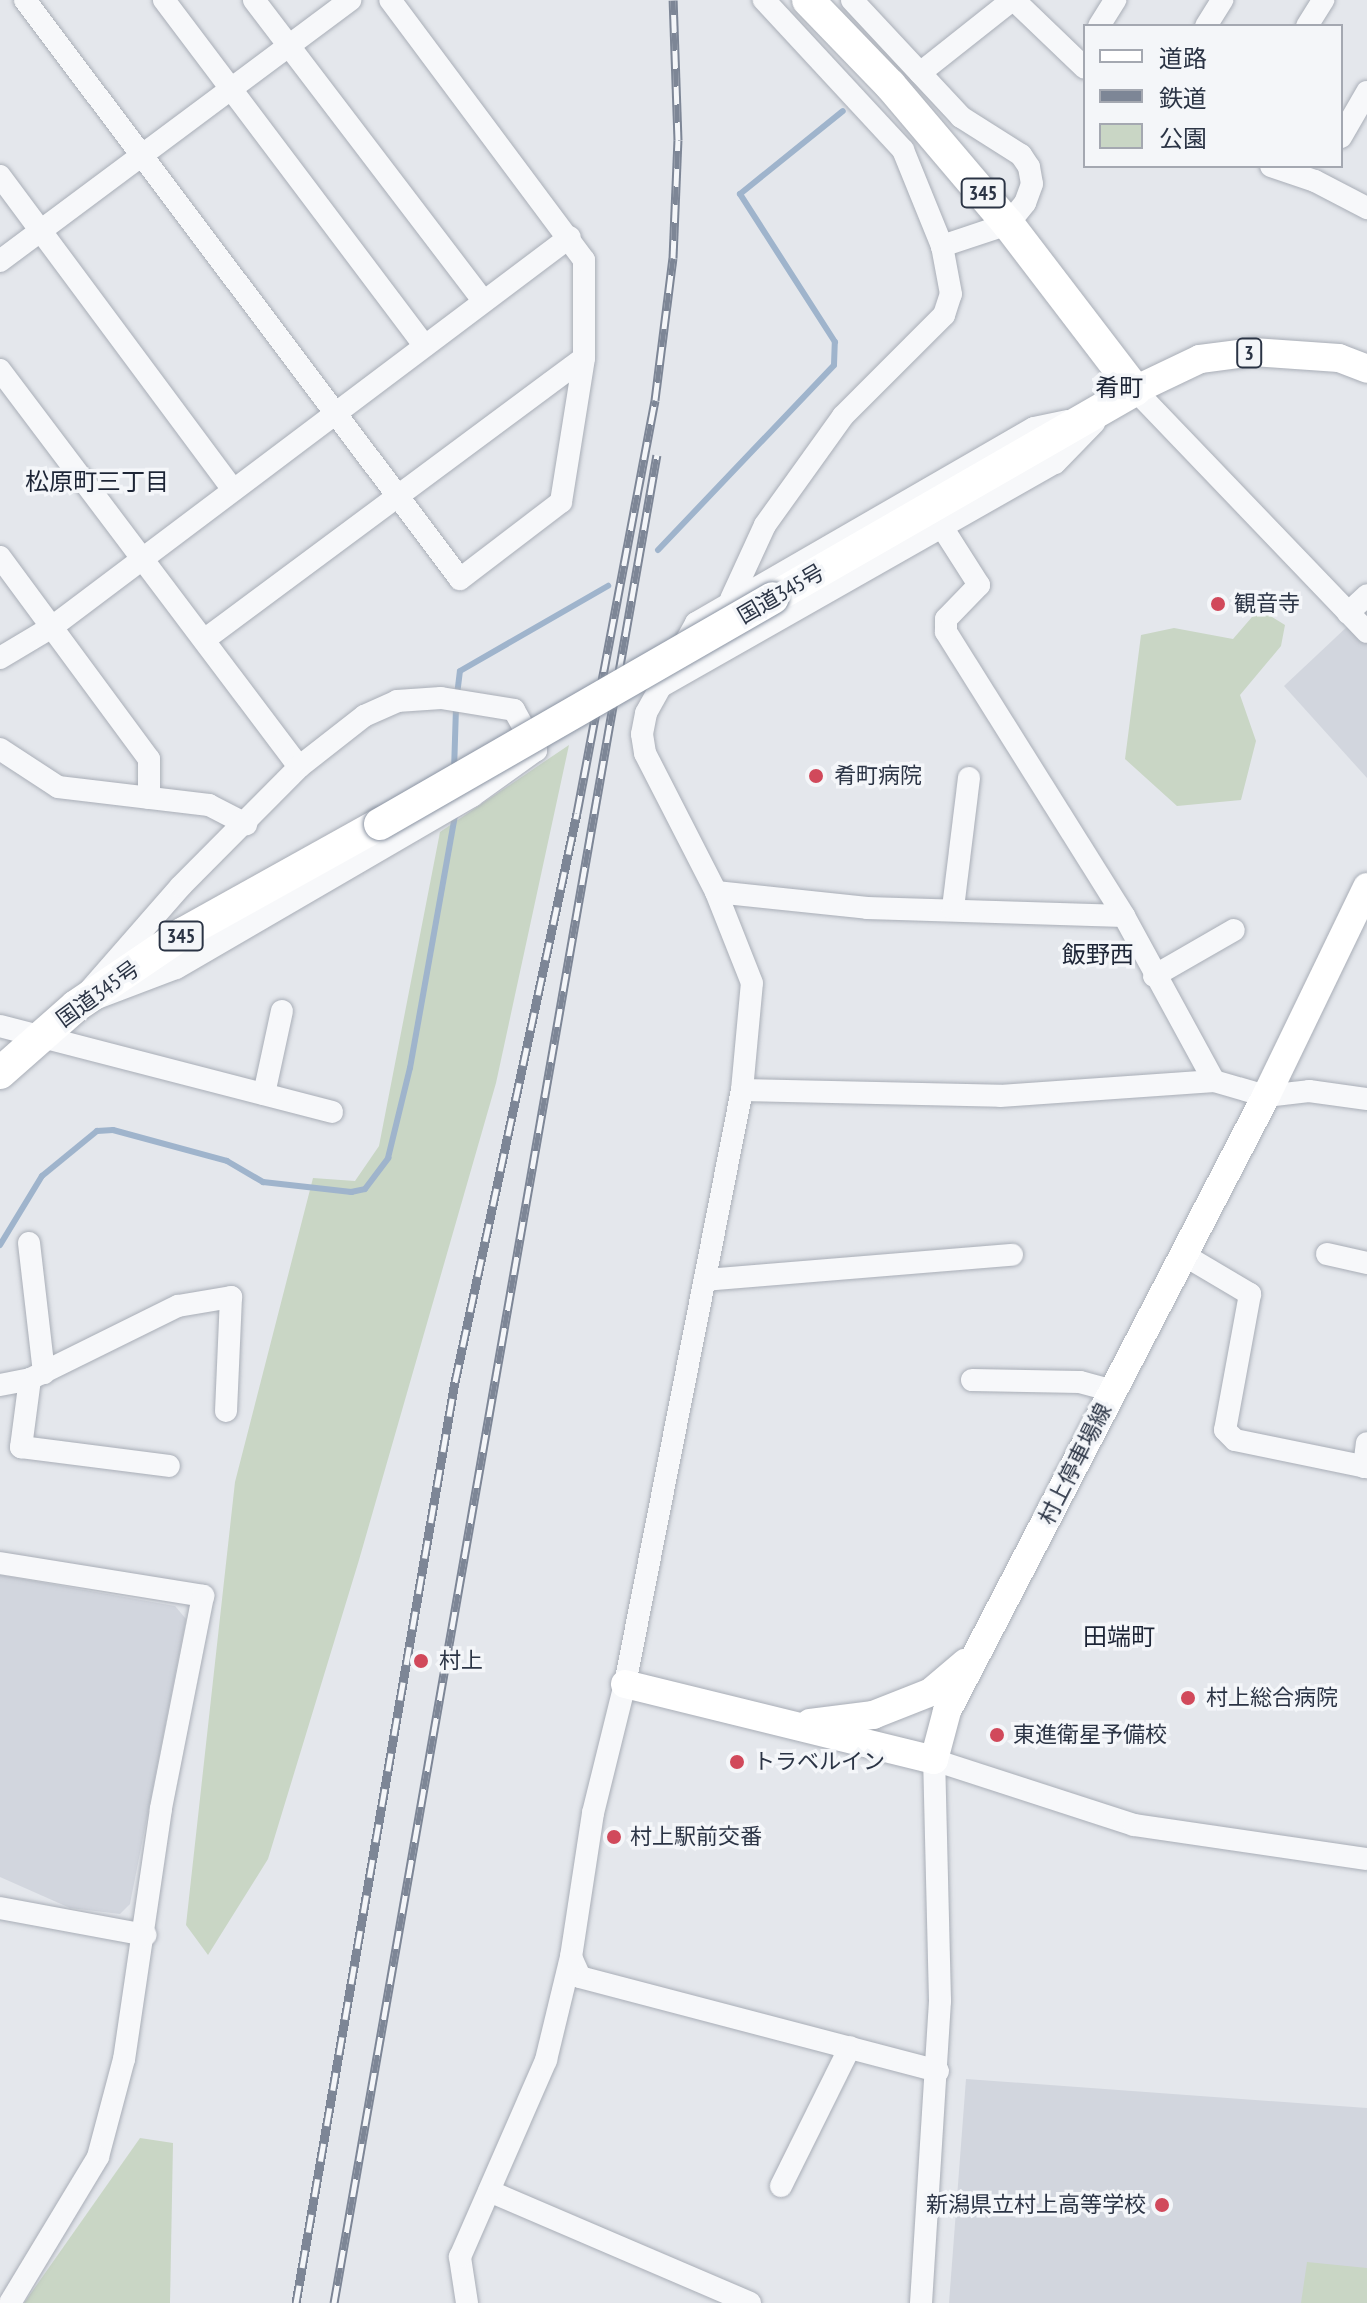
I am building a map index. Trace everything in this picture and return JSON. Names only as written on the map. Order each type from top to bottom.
[{"type":"highway","name":"345","points":[[812,4],[890,85],[1008,224],[1135,390]]},
{"type":"highway","name":"国道345号","points":[[0,1073],[76,1006],[184,933],[1106,411],[1135,390]]},
{"type":"main road","name":"3","points":[[1135,390],[1200,359],[1253,352],[1339,358],[1367,369]]},
{"type":"main road","name":"村上停車場線","points":[[934,1760],[947,1711],[1266,1096],[1367,887]]},
{"type":"main road","points":[[793,1725],[873,1715],[931,1692],[979,1649]]},
{"type":"main road","points":[[625,1684],[934,1760]]},
{"type":"street","points":[[25,0],[460,579],[561,502],[584,358],[584,260],[570,237],[390,0]]},
{"type":"street","points":[[164,0],[425,346]]},
{"type":"street","points":[[254,0],[483,301]]},
{"type":"street","points":[[0,261],[350,0]]},
{"type":"street","points":[[731,599],[765,525],[843,416],[947,311],[951,294],[942,246],[903,150],[764,0]]},
{"type":"street","points":[[852,0],[961,117],[1021,155],[1029,167],[1032,184],[1025,203],[1008,224],[942,246]]},
{"type":"street","points":[[920,73],[1013,0],[1083,59]]},
{"type":"street","points":[[1100,24],[1115,0]]},
{"type":"street","points":[[1207,24],[1222,0]]},
{"type":"street","points":[[1308,24],[1323,0]]},
{"type":"street","points":[[1343,134],[1366,94]]},
{"type":"street","points":[[1285,168],[1320,173],[1367,208]]},
{"type":"street","points":[[0,176],[233,490]]},
{"type":"street","points":[[0,658],[52,627],[570,237]]},
{"type":"street","points":[[204,640],[584,358]]},
{"type":"street","points":[[0,370],[299,767]]},
{"type":"street","points":[[1135,390],[1367,632]]},
{"type":"street","points":[[467,2303],[460,2257],[546,2060],[571,1957],[593,1813],[625,1684],[742,1090],[752,983],[716,892],[645,753],[646,713],[696,623],[731,599],[1034,428],[1106,411]]},
{"type":"street","points":[[659,688],[1055,463],[1106,411]]},
{"type":"street","points":[[942,527],[979,585],[946,619],[946,632],[1124,916],[1214,1081]]},
{"type":"street","points":[[0,557],[149,759],[149,798]]},
{"type":"street","points":[[1348,613],[1367,595]]},
{"type":"street","points":[[441,698],[514,710],[536,750],[472,796],[176,968],[76,1006],[181,886],[246,824],[299,767],[364,716],[397,701],[441,698]]},
{"type":"street","points":[[0,749],[58,787],[209,805],[246,824]]},
{"type":"street","points":[[953,908],[969,778]]},
{"type":"street","points":[[716,892],[867,908],[953,908],[1124,916]]},
{"type":"street","points":[[1154,976],[1234,930]]},
{"type":"street","points":[[264,1094],[282,1011]]},
{"type":"street","points":[[0,1026],[332,1112]]},
{"type":"street","points":[[742,1090],[1000,1096],[1214,1081],[1266,1096],[1309,1091],[1367,1099]]},
{"type":"street","points":[[29,1243],[37,1376],[21,1447],[169,1466]]},
{"type":"street","points":[[1327,1254],[1367,1263]]},
{"type":"street","points":[[705,1280],[1012,1255]]},
{"type":"street","points":[[1184,1255],[1250,1294],[1225,1430],[1235,1440],[1365,1467],[1367,1443]]},
{"type":"street","points":[[0,1385],[37,1376],[178,1306],[231,1297],[226,1411]]},
{"type":"street","points":[[972,1380],[1080,1382],[1114,1391]]},
{"type":"street","points":[[0,1563],[203,1596],[161,1809],[146,1935],[124,2059],[98,2157],[7,2297]]},
{"type":"street","points":[[921,2303],[938,2071],[934,1760],[1134,1825],[1367,1859]]},
{"type":"street","points":[[0,1908],[146,1935]]},
{"type":"street","points":[[571,1957],[580,1977],[938,2071]]},
{"type":"street","points":[[781,2186],[850,2047]]},
{"type":"street","points":[[489,2191],[750,2303]]},
{"type":"shaded area","points":[[1367,608],[1367,778],[1284,686]]},
{"type":"shaded area","points":[[0,1575],[175,1606],[186,1619],[130,1904],[120,1914],[70,1908],[0,1877]]},
{"type":"shaded area","name":"新潟県立村上高等学校","points":[[966,2079],[1367,2108],[1367,2303],[949,2303]]},
{"type":"green space","points":[[1264,612],[1285,625],[1281,646],[1240,695],[1256,741],[1241,800],[1177,806],[1125,759],[1141,635],[1174,628],[1233,639],[1252,617]]},
{"type":"green space","points":[[569,745],[496,1083],[359,1560],[268,1859],[208,1955],[186,1925],[235,1482],[313,1178],[355,1181],[379,1146],[440,832]]},
{"type":"green space","points":[[140,2138],[173,2143],[170,2303],[24,2303]]},
{"type":"green space","points":[[1307,2262],[1367,2268],[1367,2303],[1301,2303]]},
{"type":"waterway","points":[[658,550],[834,365],[835,342],[740,194],[843,111]]},
{"type":"waterway","points":[[457,695],[460,671],[608,586]]},
{"type":"waterway","points":[[454,771],[456,706]]},
{"type":"waterway","points":[[0,1245],[42,1176],[97,1131],[113,1130],[227,1161],[263,1182],[351,1192],[365,1189],[388,1158],[410,1068],[456,810]]},
{"type":"railway","points":[[296,2303],[455,1382],[577,813],[655,400],[673,258],[678,140],[673,0]]},
{"type":"railway","points":[[334,2303],[657,455]]},
{"type":"place","name":"観音寺","points":[[1218,604]]},
{"type":"place","name":"肴町病院","points":[[816,776]]},
{"type":"place","name":"村上","points":[[421,1661]]},
{"type":"place","name":"村上総合病院","points":[[1188,1698]]},
{"type":"place","name":"東進衛星予備校","points":[[997,1735]]},
{"type":"place","name":"トラベルイン","points":[[737,1762]]},
{"type":"place","name":"村上駅前交番","points":[[614,1837]]},
{"type":"place","name":"新潟県立村上高等学校","points":[[1162,2205]]},
{"type":"district","name":"肴町","points":[[1119,388]]},
{"type":"district","name":"松原町三丁目","points":[[97,482]]},
{"type":"district","name":"飯野西","points":[[1098,955]]},
{"type":"district","name":"田端町","points":[[1119,1637]]}]
